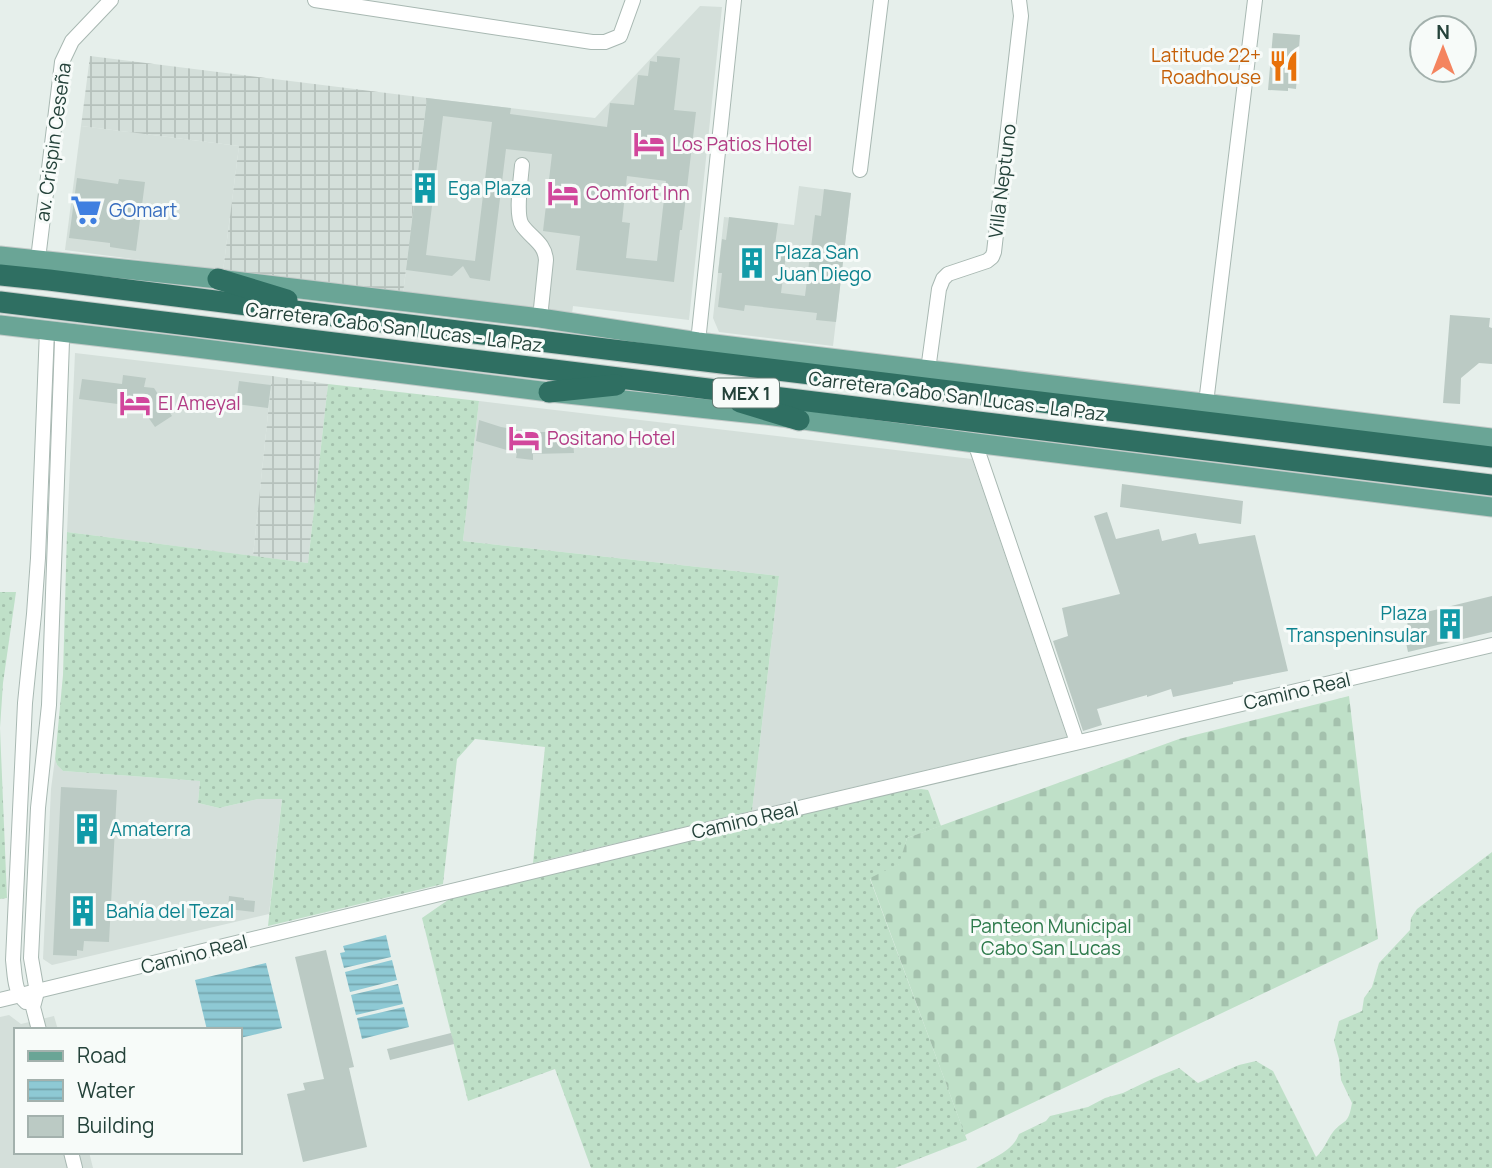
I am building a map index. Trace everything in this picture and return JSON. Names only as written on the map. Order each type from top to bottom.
[{"type":"highway","name":"Carretera Cabo San Lucas - La Paz","points":[[0,275],[1492,457]]},
{"type":"highway","points":[[218,279],[343,317]]},
{"type":"highway","name":"Carretera Cabo San Lucas - La Paz","points":[[0,302],[1492,485]]},
{"type":"highway","points":[[549,392],[657,382]]},
{"type":"highway","points":[[685,385],[799,420]]},
{"type":"main road","points":[[0,256],[540,318],[698,342],[1492,438]]},
{"type":"main road","points":[[0,325],[799,420],[1492,507]]},
{"type":"street","name":"av. Crispin Ceseña","points":[[38,259],[62,62],[72,41],[111,0]]},
{"type":"street","points":[[315,0],[605,42],[620,36],[633,0]]},
{"type":"street","points":[[698,342],[734,0]]},
{"type":"street","points":[[860,170],[881,0]]},
{"type":"street","name":"Villa Neptuno","points":[[928,370],[939,289],[943,279],[951,273],[987,261],[993,254],[1020,33],[1019,0]]},
{"type":"street","points":[[1206,403],[1255,0]]},
{"type":"street","points":[[522,165],[519,214],[521,223],[543,246],[546,260],[540,318]]},
{"type":"street","points":[[33,1007],[19,996],[13,960],[25,703],[38,558],[47,330]]},
{"type":"street","points":[[38,1028],[33,1007],[37,992],[31,958],[32,930],[38,808],[49,705],[62,341],[64,335],[71,332]]},
{"type":"street","points":[[975,443],[1077,742]]},
{"type":"street","points":[[38,558],[53,558]]},
{"type":"street","name":"Camino Real","points":[[0,1000],[688,834],[1492,645]]},
{"type":"street","points":[[25,703],[49,705]]},
{"type":"shaded area","points":[[700,6],[722,7],[689,320],[573,306],[572,314],[403,294],[427,98],[595,118]]},
{"type":"shaded area","points":[[90,56],[427,98],[403,294],[223,271],[239,146],[81,126]]},
{"type":"shaded area","points":[[81,126],[239,146],[223,271],[65,250]]},
{"type":"shaded area","points":[[799,186],[851,193],[833,346],[719,332],[713,318],[724,217],[794,225]]},
{"type":"shaded area","points":[[75,353],[272,376],[253,556],[67,532]]},
{"type":"shaded area","points":[[272,376],[328,384],[308,563],[253,556]]},
{"type":"shaded area","points":[[479,401],[972,459],[1067,737],[752,811],[779,576],[463,541]]},
{"type":"shaded area","points":[[55,759],[63,771],[200,781],[198,803],[219,808],[258,799],[282,799],[269,914],[52,965],[43,959],[51,789]]},
{"type":"shaded area","points":[[9,1015],[21,1024],[54,1016],[57,1028],[14,1028],[14,1154],[90,1154],[93,1168],[0,1168],[0,1017]]},
{"type":"green space","points":[[328,384],[479,401],[463,541],[779,576],[752,811],[533,863],[545,747],[475,739],[457,759],[443,884],[268,926],[282,799],[258,799],[219,808],[198,803],[200,781],[63,771],[57,765],[55,759],[63,675],[67,532],[308,563]]},
{"type":"green space","points":[[0,592],[16,592],[3,683],[0,728]]},
{"type":"green space","name":"Panteon Municipal Cabo San Lucas","points":[[1349,696],[1378,939],[965,1135],[870,878],[899,864],[907,838],[1179,739]]},
{"type":"green space","points":[[0,728],[7,898],[0,899]]},
{"type":"green space","points":[[928,790],[941,826],[907,838],[900,864],[870,879],[967,1140],[895,1168],[591,1168],[555,1069],[468,1101],[422,918],[448,900],[462,894],[562,872],[581,865],[899,791]]},
{"type":"green space","points":[[1492,852],[1492,1168],[976,1168],[1007,1150],[1019,1134],[1046,1121],[1050,1116],[1088,1107],[1179,1068],[1198,1083],[1239,1065],[1256,1061],[1273,1071],[1316,1157],[1333,1132],[1347,1119],[1351,1110],[1352,1103],[1341,1080],[1334,1041],[1339,1021],[1362,1011],[1364,998],[1372,987],[1379,963],[1410,930],[1411,918],[1417,909]]},
{"type":"water","points":[[386,935],[391,957],[344,968],[340,953],[345,952],[343,946]]},
{"type":"water","points":[[392,960],[397,980],[350,992],[345,972]]},
{"type":"water","points":[[266,963],[282,1028],[242,1038],[242,1028],[207,1028],[195,980]]},
{"type":"water","points":[[398,984],[403,1004],[356,1015],[351,995]]},
{"type":"water","points":[[404,1007],[409,1027],[362,1039],[357,1018]]},
{"type":"building","name":"Latitude 22+ Roadhouse","points":[[1273,33],[1300,35],[1296,89],[1268,90]]},
{"type":"building","points":[[657,56],[680,58],[674,110],[696,112],[674,282],[576,270],[580,236],[543,231],[552,154],[506,149],[490,281],[470,278],[463,266],[452,276],[406,270],[427,98],[511,108],[510,114],[607,127],[610,103],[634,105],[638,75],[648,76],[650,61],[657,62]],"holes":[[[443,116],[492,122],[475,261],[426,255]],[[627,176],[666,181],[657,261],[626,258],[630,223],[622,222]]]},
{"type":"building","points":[[77,178],[118,184],[119,179],[145,182],[136,251],[110,247],[110,243],[69,238]]},
{"type":"building","name":"Plaza San Juan Diego","points":[[824,189],[851,193],[836,322],[816,320],[817,313],[745,305],[744,311],[718,307],[722,239],[726,240],[729,217],[778,223],[774,252],[786,254],[781,293],[805,296],[815,215],[821,216]]},
{"type":"building","points":[[1450,315],[1490,318],[1489,327],[1492,328],[1492,364],[1479,363],[1461,378],[1460,404],[1443,403]]},
{"type":"building","name":"El Ameyal","points":[[123,375],[146,378],[144,387],[154,388],[172,416],[155,427],[141,407],[79,399],[82,379],[122,384]]},
{"type":"building","points":[[239,381],[271,385],[268,408],[236,404]]},
{"type":"building","name":"Positano Hotel","points":[[479,420],[530,432],[572,432],[574,453],[533,454],[533,460],[516,458],[517,453],[476,441]]},
{"type":"building","points":[[1122,484],[1243,501],[1241,524],[1120,507]]},
{"type":"building","points":[[1107,512],[1116,539],[1159,529],[1162,541],[1196,533],[1199,544],[1255,535],[1288,671],[1173,697],[1171,689],[1097,709],[1102,725],[1083,731],[1053,641],[1068,636],[1062,608],[1120,594],[1094,516]]},
{"type":"building","name":"Plaza Transpeninsular","points":[[1492,596],[1492,632],[1408,652],[1405,638],[1408,637],[1406,631],[1409,631],[1406,617]]},
{"type":"building","points":[[61,787],[117,790],[109,942],[84,941],[83,951],[77,950],[77,956],[53,955]]},
{"type":"building","points":[[229,896],[255,901],[254,912],[228,909]]},
{"type":"building","points":[[326,950],[354,1067],[349,1068],[367,1147],[303,1162],[287,1094],[305,1090],[303,1083],[324,1079],[295,957]]},
{"type":"building","points":[[451,1033],[454,1044],[390,1060],[387,1049]]},
{"type":"place","name":"Latitude 22+ Roadhouse","points":[[1284,66]]},
{"type":"place","name":"Los Patios Hotel","points":[[649,144]]},
{"type":"place","name":"Ega Plaza","points":[[425,188]]},
{"type":"place","name":"Comfort Inn","points":[[563,193]]},
{"type":"place","name":"GOmart","points":[[86,210]]},
{"type":"place","name":"Plaza San Juan Diego","points":[[752,263]]},
{"type":"place","name":"El Ameyal","points":[[135,403]]},
{"type":"place","name":"Positano Hotel","points":[[524,438]]},
{"type":"place","name":"Plaza Transpeninsular","points":[[1450,624]]},
{"type":"place","name":"Amaterra","points":[[87,829]]},
{"type":"place","name":"Bahía del Tezal","points":[[83,911]]}]
